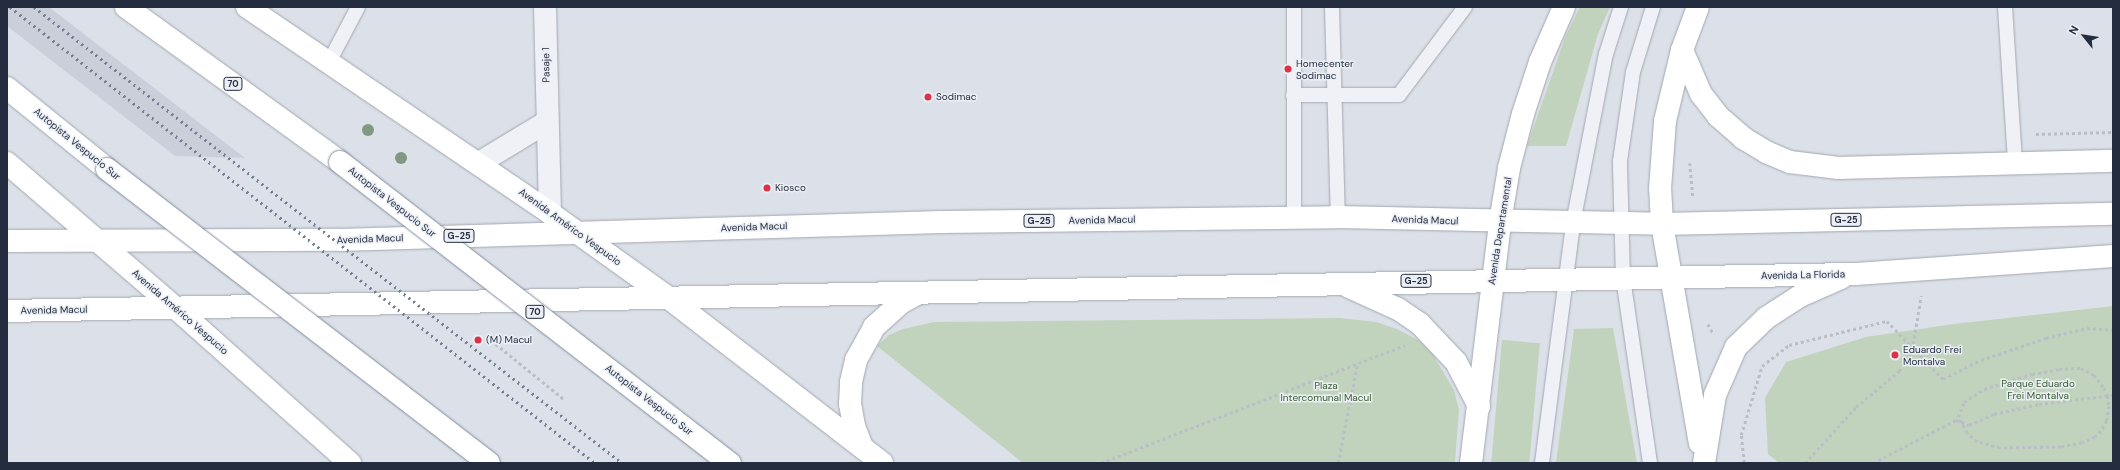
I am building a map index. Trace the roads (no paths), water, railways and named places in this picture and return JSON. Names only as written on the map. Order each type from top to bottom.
[{"type":"main road","name":"Autopista Vespucio Sur","points":[[126,7],[340,162],[730,463]]},
{"type":"main road","name":"Avenida Américo Vespucio","points":[[247,7],[479,163],[577,232],[670,299],[882,463]]},
{"type":"main road","name":"Avenida Departamental","points":[[1471,463],[1479,406],[1492,279],[1509,168],[1523,114],[1540,62],[1564,7]]},
{"type":"main road","points":[[1698,7],[1682,50],[1665,121],[1660,188],[1662,224],[1673,278],[1703,463]]},
{"type":"main road","points":[[1682,50],[1701,94],[1718,116],[1743,138],[1766,152],[1790,162],[1839,168],[2113,161]]},
{"type":"main road","name":"Autopista Vespucio Sur","points":[[7,88],[107,169],[489,463]]},
{"type":"main road","name":"Avenida Américo Vespucio","points":[[7,163],[177,309],[350,463]]},
{"type":"main road","name":"G-25","points":[[1500,222],[1662,224],[2113,214]]},
{"type":"main road","name":"Avenida Macul","points":[[7,241],[340,240],[942,222],[1338,217],[1500,222]]},
{"type":"main road","name":"Avenida La Florida","points":[[1492,279],[1566,280],[1856,274],[2113,256]]},
{"type":"main road","points":[[1703,463],[1715,395],[1736,347],[1766,318],[1800,296],[1828,283],[1856,274]]},
{"type":"main road","name":"Avenida Macul","points":[[7,311],[918,294],[1492,279]]},
{"type":"main road","points":[[1341,283],[1398,309],[1440,343],[1456,362],[1479,406]]},
{"type":"main road","points":[[862,447],[854,426],[850,404],[851,382],[856,360],[874,327],[902,302],[918,294]]},
{"type":"street","name":"Pasaje 1","points":[[545,7],[550,213]]},
{"type":"street","points":[[479,163],[547,122]]},
{"type":"lane","points":[[329,62],[358,7]]},
{"type":"lane","points":[[1294,7],[1294,218]]},
{"type":"lane","points":[[1332,7],[1338,217]]},
{"type":"lane","points":[[1293,95],[1399,95],[1465,7]]},
{"type":"lane","points":[[1542,463],[1572,223],[1606,54],[1621,7]]},
{"type":"lane","points":[[1650,463],[1623,279],[1620,223],[1620,161],[1625,116],[1633,72],[1653,7]]},
{"type":"lane","points":[[2005,7],[2015,164]]},
{"type":"railway","points":[[10,7],[595,463]]},
{"type":"railway","points":[[34,7],[622,463]]},
{"type":"place","name":"Homecenter Sodimac","points":[[1288,69]]},
{"type":"place","name":"Sodimac","points":[[928,97]]},
{"type":"place","name":"Kiosco","points":[[767,188]]},
{"type":"place","name":"(M) Macul","points":[[478,340]]},
{"type":"place","name":"Eduardo Frei Montalva","points":[[1895,355]]},
{"type":"park label","name":"Parque Eduardo Frei Montalva","points":[[2038,388]]},
{"type":"park label","name":"Plaza Intercomunal Macul","points":[[1326,390]]}]
